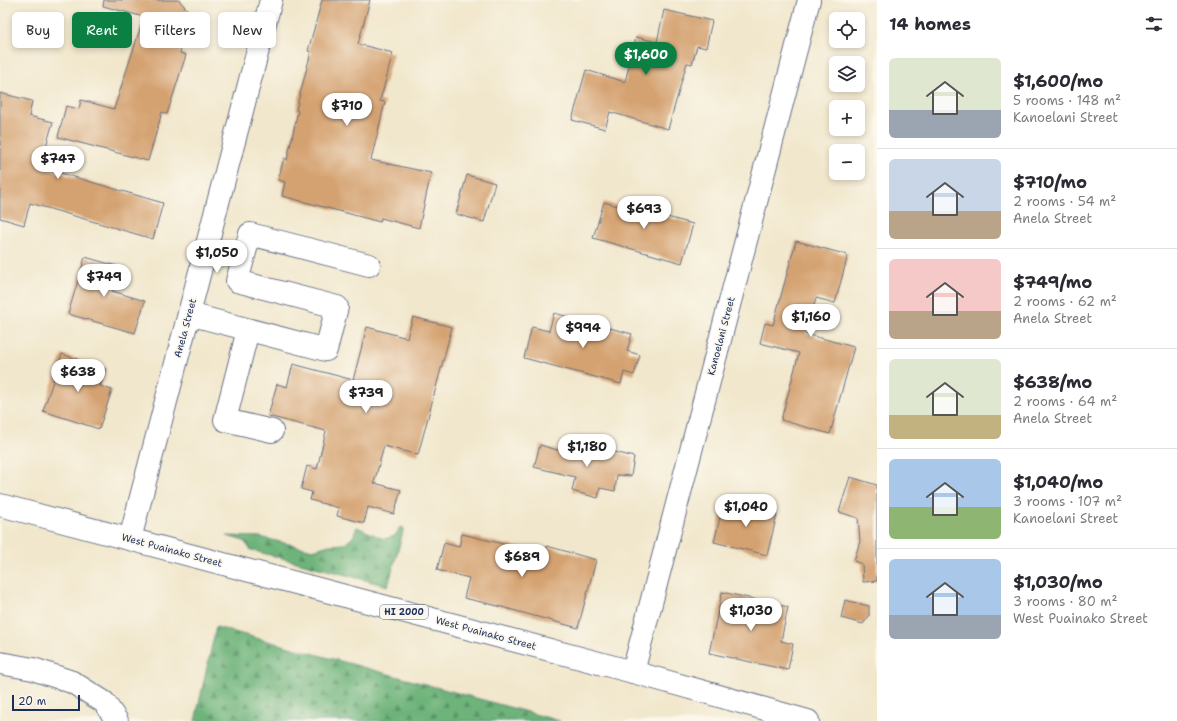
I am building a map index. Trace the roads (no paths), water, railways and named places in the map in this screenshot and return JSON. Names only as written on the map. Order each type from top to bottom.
[{"type":"main road","name":"Anela Street","points":[[130,539],[271,0]]},
{"type":"main road","name":"Kanoelani Street","points":[[634,672],[809,0]]},
{"type":"main road","points":[[189,314],[326,350],[337,307],[237,280],[250,234],[369,265]]},
{"type":"main road","points":[[248,330],[226,420],[272,431]]},
{"type":"main road","name":"West Puainako Street","points":[[0,505],[634,672],[808,721]]},
{"type":"main road","points":[[0,663],[33,669],[72,682],[104,702],[117,721]]}]
